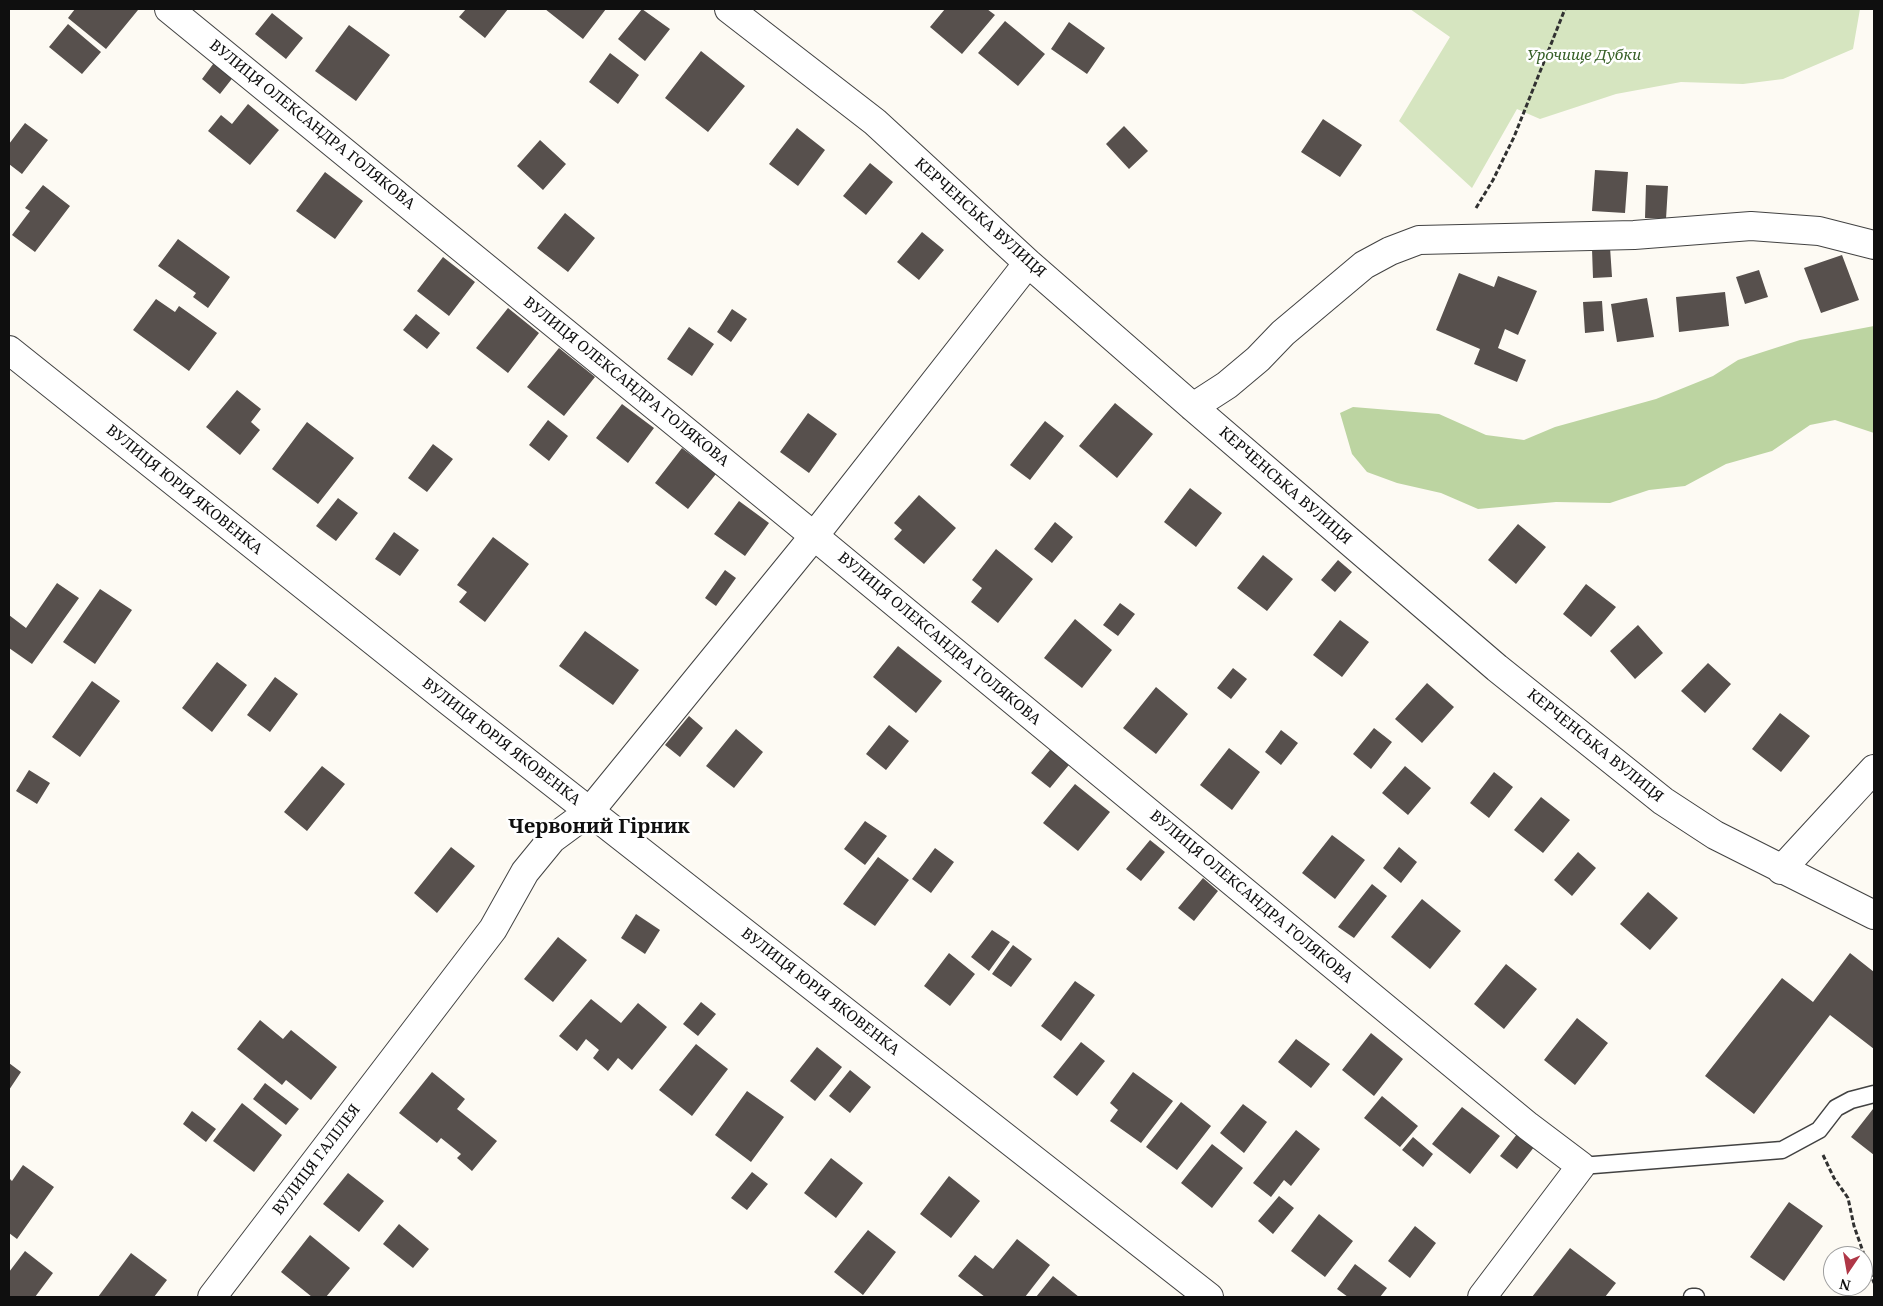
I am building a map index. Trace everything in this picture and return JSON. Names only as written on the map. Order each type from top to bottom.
[{"type":"street","name":"ВУЛИЦЯ ОЛЕКСАНДРА ГОЛЯКОВА","points":[[169,9],[814,536],[1528,1126],[1580,1166]]},
{"type":"street","name":"КЕРЧЕНСЬКА ВУЛИЦЯ","points":[[729,9],[875,122],[1028,263],[1193,407],[1497,668],[1663,801],[1715,835],[1874,915]]},
{"type":"street","points":[[1193,407],[1226,385],[1258,359],[1283,333],[1364,265],[1390,251],[1419,240],[1634,235],[1751,226],[1819,231],[1874,245]]},
{"type":"street","name":"ВУЛИЦЯ ГАЛІЛЕЯ","points":[[212,1297],[493,929],[525,872],[552,839],[590,811],[814,536],[1028,263]]},
{"type":"street","name":"ВУЛИЦЯ ЮРІЯ ЯКОВЕНКА","points":[[9,350],[450,702],[1209,1297]]},
{"type":"street","points":[[1782,870],[1874,769]]},
{"type":"street","points":[[1482,1297],[1580,1166]]},
{"type":"lane","points":[[1580,1166],[1782,1150],[1819,1130],[1836,1108],[1852,1100],[1874,1094]]},
{"type":"path","points":[[1456,240],[1493,180],[1514,137],[1565,9]]},
{"type":"path","points":[[1819,1130],[1824,1158],[1834,1178],[1848,1198],[1854,1226],[1874,1283]]},
{"type":"green space","name":"Урочище Дубки","points":[[1410,9],[1860,9],[1853,49],[1783,79],[1743,84],[1681,82],[1616,94],[1540,119],[1517,109],[1472,188],[1399,121],[1450,37]]},
{"type":"green space","points":[[1874,326],[1874,433],[1835,420],[1810,425],[1772,451],[1726,464],[1685,486],[1649,490],[1610,503],[1556,502],[1478,509],[1441,493],[1397,483],[1367,472],[1352,454],[1340,413],[1353,407],[1439,414],[1486,435],[1524,440],[1555,427],[1656,399],[1713,376],[1738,360],[1800,340]]},
{"type":"building","points":[[75,9],[138,10],[106,49],[68,18]]},
{"type":"building","points":[[466,9],[508,9],[485,38],[459,17]]},
{"type":"building","points":[[545,9],[606,9],[583,39]]},
{"type":"building","points":[[642,9],[670,29],[645,61],[618,39]]},
{"type":"building","points":[[945,9],[987,9],[995,15],[962,54],[930,27]]},
{"type":"building","points":[[272,13],[303,38],[286,59],[255,34]]},
{"type":"building","points":[[1005,21],[1045,54],[1018,86],[978,53]]},
{"type":"building","points":[[1069,22],[1105,48],[1087,74],[1051,49]]},
{"type":"building","points":[[68,24],[101,52],[82,74],[49,47]]},
{"type":"building","points":[[349,25],[390,55],[356,101],[315,71]]},
{"type":"building","points":[[701,51],[745,86],[708,132],[665,98]]},
{"type":"building","points":[[610,53],[639,75],[618,104],[589,82]]},
{"type":"building","points":[[219,56],[238,71],[220,94],[202,79]]},
{"type":"building","points":[[248,104],[279,130],[250,165],[208,131],[221,115],[232,124]]},
{"type":"building","points":[[1323,119],[1362,145],[1340,177],[1301,152]]},
{"type":"building","points":[[25,123],[48,140],[22,174],[9,164],[9,144]]},
{"type":"building","points":[[1124,126],[1148,151],[1129,169],[1106,144]]},
{"type":"building","points":[[797,128],[825,150],[798,186],[769,164]]},
{"type":"building","points":[[540,140],[566,164],[543,190],[517,166]]},
{"type":"building","points":[[870,163],[893,182],[866,215],[843,196]]},
{"type":"building","points":[[1595,170],[1628,172],[1625,213],[1592,211]]},
{"type":"building","points":[[325,172],[363,201],[335,239],[296,211]]},
{"type":"building","points":[[43,185],[70,206],[35,252],[12,235],[30,211],[25,208]]},
{"type":"building","points":[[1646,185],[1668,186],[1666,219],[1645,218]]},
{"type":"building","points":[[565,213],[595,238],[568,272],[537,248]]},
{"type":"building","points":[[922,232],[944,250],[919,280],[897,262]]},
{"type":"building","points":[[178,239],[230,277],[208,308],[193,297],[196,293],[158,266]]},
{"type":"building","points":[[1610,247],[1612,277],[1593,278],[1592,249]]},
{"type":"building","points":[[1842,255],[1859,300],[1821,313],[1804,268]]},
{"type":"building","points":[[443,257],[475,282],[449,316],[417,291]]},
{"type":"building","points":[[1759,270],[1768,297],[1745,304],[1736,277]]},
{"type":"building","points":[[1459,273],[1494,287],[1498,276],[1537,291],[1518,335],[1505,329],[1498,348],[1526,360],[1517,382],[1474,364],[1480,349],[1436,330]]},
{"type":"building","points":[[1725,292],[1729,326],[1679,332],[1676,297]]},
{"type":"building","points":[[1647,298],[1654,337],[1617,342],[1611,304]]},
{"type":"building","points":[[156,299],[175,312],[179,306],[217,333],[189,371],[133,330]]},
{"type":"building","points":[[1602,301],[1604,331],[1585,333],[1583,302]]},
{"type":"building","points":[[508,308],[539,333],[508,373],[476,348]]},
{"type":"building","points":[[732,309],[747,319],[731,342],[717,332]]},
{"type":"building","points":[[416,314],[440,333],[427,349],[403,330]]},
{"type":"building","points":[[689,327],[714,344],[692,376],[667,359]]},
{"type":"building","points":[[559,348],[595,377],[564,416],[527,387]]},
{"type":"building","points":[[237,390],[261,409],[251,422],[260,430],[240,455],[206,427]]},
{"type":"building","points":[[1115,403],[1153,434],[1117,478],[1079,446]]},
{"type":"building","points":[[622,404],[654,428],[628,463],[596,438]]},
{"type":"building","points":[[808,413],[837,434],[809,473],[780,452]]},
{"type":"building","points":[[548,420],[568,436],[549,461],[529,445]]},
{"type":"building","points":[[1045,421],[1064,436],[1030,480],[1010,465]]},
{"type":"building","points":[[307,422],[354,458],[318,504],[272,469]]},
{"type":"building","points":[[433,444],[453,459],[427,492],[408,478]]},
{"type":"building","points":[[682,448],[716,474],[688,509],[655,483]]},
{"type":"building","points":[[1190,488],[1222,513],[1196,547],[1164,522]]},
{"type":"building","points":[[919,495],[956,528],[924,564],[894,539],[902,530],[894,523]]},
{"type":"building","points":[[338,498],[358,513],[336,541],[316,526]]},
{"type":"building","points":[[739,501],[769,523],[745,556],[714,534]]},
{"type":"building","points":[[1055,522],[1073,537],[1052,563],[1034,549]]},
{"type":"building","points":[[1518,524],[1546,547],[1516,584],[1488,560]]},
{"type":"building","points":[[394,532],[419,550],[400,576],[375,559]]},
{"type":"building","points":[[493,537],[529,564],[485,622],[459,602],[467,592],[457,585]]},
{"type":"building","points":[[996,549],[1033,579],[998,623],[971,602],[982,588],[972,580]]},
{"type":"building","points":[[1263,555],[1293,579],[1267,611],[1237,588]]},
{"type":"building","points":[[1338,560],[1352,572],[1335,592],[1321,580]]},
{"type":"building","points":[[725,570],[736,578],[716,606],[705,598]]},
{"type":"building","points":[[57,583],[79,598],[32,664],[9,648],[9,615],[26,628]]},
{"type":"building","points":[[1586,584],[1616,607],[1591,637],[1563,614]]},
{"type":"building","points":[[100,589],[132,610],[95,664],[63,642]]},
{"type":"building","points":[[1120,603],[1135,614],[1118,636],[1103,625]]},
{"type":"building","points":[[1075,619],[1112,650],[1082,688],[1044,658]]},
{"type":"building","points":[[1340,620],[1369,642],[1342,677],[1313,655]]},
{"type":"building","points":[[1638,625],[1663,653],[1635,679],[1610,651]]},
{"type":"building","points":[[585,631],[639,670],[613,705],[559,666]]},
{"type":"building","points":[[898,646],[942,681],[916,713],[873,677]]},
{"type":"building","points":[[217,662],[247,685],[212,732],[182,708]]},
{"type":"building","points":[[1708,663],[1731,684],[1705,713],[1681,691]]},
{"type":"building","points":[[1233,668],[1247,679],[1231,699],[1217,688]]},
{"type":"building","points":[[275,677],[298,694],[270,732],[247,715]]},
{"type":"building","points":[[92,681],[120,701],[80,757],[52,737]]},
{"type":"building","points":[[1427,683],[1454,707],[1422,743],[1395,719]]},
{"type":"building","points":[[1156,687],[1188,714],[1156,754],[1123,728]]},
{"type":"building","points":[[1780,713],[1810,736],[1781,772],[1752,749]]},
{"type":"building","points":[[689,716],[703,728],[680,757],[665,745]]},
{"type":"building","points":[[889,725],[909,741],[886,770],[866,754]]},
{"type":"building","points":[[1374,728],[1392,742],[1371,769],[1353,754]]},
{"type":"building","points":[[736,729],[763,752],[734,788],[706,766]]},
{"type":"building","points":[[1281,730],[1298,743],[1281,765],[1265,752]]},
{"type":"building","points":[[1054,745],[1073,760],[1050,788],[1031,773]]},
{"type":"building","points":[[1229,748],[1260,772],[1232,810],[1200,785]]},
{"type":"building","points":[[322,766],[345,784],[307,831],[284,812]]},
{"type":"building","points":[[1405,766],[1431,788],[1408,815],[1382,793]]},
{"type":"building","points":[[29,770],[50,783],[37,804],[16,791]]},
{"type":"building","points":[[1494,772],[1513,787],[1489,818],[1470,803]]},
{"type":"building","points":[[1075,784],[1110,812],[1078,851],[1043,823]]},
{"type":"building","points":[[1541,797],[1570,820],[1543,853],[1514,830]]},
{"type":"building","points":[[865,821],[887,836],[865,865],[844,849]]},
{"type":"building","points":[[1332,835],[1365,860],[1335,899],[1302,873]]},
{"type":"building","points":[[1150,840],[1165,852],[1141,881],[1126,869]]},
{"type":"building","points":[[451,847],[475,866],[437,913],[414,893]]},
{"type":"building","points":[[1399,847],[1417,862],[1401,883],[1383,868]]},
{"type":"building","points":[[935,848],[954,862],[931,893],[912,879]]},
{"type":"building","points":[[1578,852],[1596,868],[1572,896],[1554,880]]},
{"type":"building","points":[[878,857],[909,880],[875,926],[843,904]]},
{"type":"building","points":[[1203,878],[1218,891],[1194,921],[1178,908]]},
{"type":"building","points":[[1372,884],[1387,896],[1354,938],[1338,927]]},
{"type":"building","points":[[1648,892],[1678,918],[1650,950],[1620,924]]},
{"type":"building","points":[[1422,899],[1461,931],[1430,969],[1391,937]]},
{"type":"building","points":[[636,914],[660,930],[645,954],[621,938]]},
{"type":"building","points":[[992,930],[1010,942],[989,971],[971,957]]},
{"type":"building","points":[[558,937],[587,960],[553,1002],[524,979]]},
{"type":"building","points":[[1013,945],[1032,959],[1011,987],[992,974]]},
{"type":"building","points":[[949,953],[975,974],[950,1006],[924,986]]},
{"type":"building","points":[[1850,953],[1874,972],[1874,1049],[1830,1015],[1754,1114],[1705,1076],[1782,978],[1813,1002]]},
{"type":"building","points":[[1506,964],[1537,989],[1504,1029],[1474,1004]]},
{"type":"building","points":[[1075,981],[1095,995],[1061,1041],[1041,1026]]},
{"type":"building","points":[[591,999],[621,1023],[638,1003],[667,1027],[632,1070],[618,1058],[608,1071],[593,1058],[599,1050],[586,1039],[577,1051],[559,1036]]},
{"type":"building","points":[[701,1002],[716,1014],[698,1036],[683,1024]]},
{"type":"building","points":[[1577,1018],[1608,1043],[1575,1085],[1544,1060]]},
{"type":"building","points":[[260,1020],[283,1039],[291,1030],[337,1067],[311,1100],[286,1080],[282,1085],[237,1049]]},
{"type":"building","points":[[1371,1033],[1403,1059],[1374,1096],[1342,1070]]},
{"type":"building","points":[[1296,1039],[1330,1064],[1311,1088],[1278,1062]]},
{"type":"building","points":[[1081,1042],[1105,1061],[1077,1096],[1053,1077]]},
{"type":"building","points":[[696,1044],[728,1069],[692,1116],[659,1090]]},
{"type":"building","points":[[817,1047],[842,1067],[815,1101],[790,1081]]},
{"type":"building","points":[[9,1063],[21,1072],[9,1090]]},
{"type":"building","points":[[850,1070],[871,1087],[850,1113],[829,1096]]},
{"type":"building","points":[[432,1072],[465,1099],[457,1109],[497,1141],[472,1171],[457,1158],[461,1154],[441,1138],[437,1143],[399,1113]]},
{"type":"building","points":[[1133,1072],[1173,1101],[1141,1143],[1110,1121],[1118,1110],[1110,1103]]},
{"type":"building","points":[[265,1083],[299,1109],[286,1125],[253,1099]]},
{"type":"building","points":[[747,1091],[784,1117],[751,1162],[715,1135]]},
{"type":"building","points":[[1382,1096],[1418,1126],[1400,1147],[1364,1118]]},
{"type":"building","points":[[1181,1102],[1211,1126],[1177,1170],[1146,1147]]},
{"type":"building","points":[[242,1103],[282,1135],[254,1172],[213,1141]]},
{"type":"building","points":[[1243,1104],[1267,1122],[1244,1153],[1220,1133]]},
{"type":"building","points":[[1462,1107],[1500,1136],[1470,1174],[1432,1144]]},
{"type":"building","points":[[1874,1110],[1874,1155],[1851,1137]]},
{"type":"building","points":[[192,1111],[216,1129],[206,1142],[183,1124]]},
{"type":"building","points":[[1521,1129],[1538,1142],[1517,1169],[1500,1156]]},
{"type":"building","points":[[1296,1130],[1320,1149],[1291,1186],[1284,1180],[1271,1197],[1253,1183]]},
{"type":"building","points":[[1413,1137],[1433,1154],[1423,1167],[1402,1150]]},
{"type":"building","points":[[1212,1144],[1243,1168],[1212,1208],[1181,1183]]},
{"type":"building","points":[[831,1158],[863,1183],[836,1218],[804,1193]]},
{"type":"building","points":[[23,1165],[54,1187],[17,1239],[9,1233],[9,1178],[12,1181]]},
{"type":"building","points":[[752,1172],[768,1184],[747,1210],[731,1198]]},
{"type":"building","points":[[348,1173],[384,1201],[359,1232],[323,1204]]},
{"type":"building","points":[[949,1176],[980,1201],[951,1238],[920,1214]]},
{"type":"building","points":[[1279,1196],[1294,1208],[1273,1234],[1258,1221]]},
{"type":"building","points":[[1789,1202],[1823,1226],[1784,1281],[1750,1257]]},
{"type":"building","points":[[1319,1214],[1353,1241],[1325,1277],[1291,1251]]},
{"type":"building","points":[[399,1224],[429,1249],[413,1268],[383,1244]]},
{"type":"building","points":[[1415,1226],[1436,1243],[1410,1278],[1388,1261]]},
{"type":"building","points":[[868,1230],[896,1252],[863,1295],[834,1272]]},
{"type":"building","points":[[310,1235],[350,1268],[326,1297],[312,1297],[281,1272]]},
{"type":"building","points":[[1017,1239],[1050,1265],[1025,1297],[985,1297],[958,1276],[975,1255],[993,1269]]},
{"type":"building","points":[[1570,1248],[1616,1283],[1605,1297],[1532,1297]]},
{"type":"building","points":[[25,1251],[53,1273],[35,1297],[9,1297],[9,1272]]},
{"type":"building","points":[[131,1253],[167,1280],[154,1297],[98,1297]]},
{"type":"building","points":[[1355,1264],[1387,1288],[1380,1297],[1348,1297],[1337,1289]]},
{"type":"building","points":[[1053,1276],[1079,1297],[1036,1297]]},
{"type":"district","name":"Червоний Гірник","points":[[599,827]]}]
